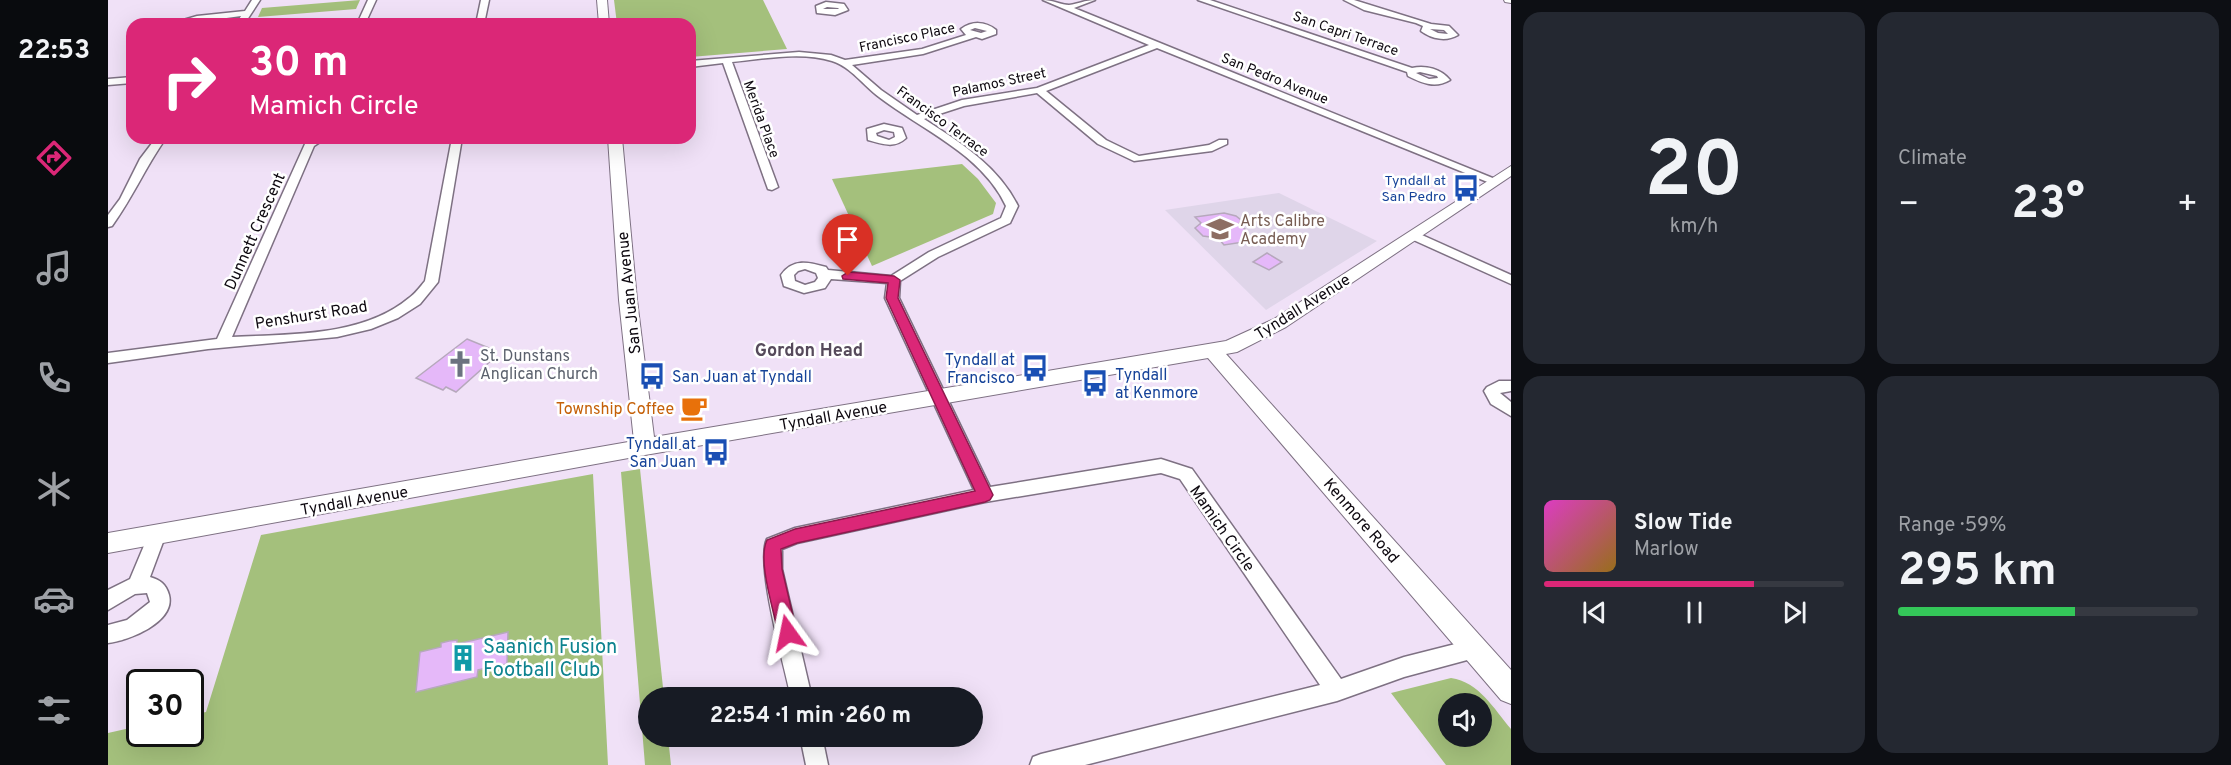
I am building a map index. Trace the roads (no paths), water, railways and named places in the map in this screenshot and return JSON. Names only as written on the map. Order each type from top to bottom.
[{"type":"street","points":[[244,18],[256,0]]},
{"type":"street","points":[[364,18],[372,0]]},
{"type":"street","points":[[481,18],[485,0]]},
{"type":"street","points":[[602,0],[604,18]]},
{"type":"street","points":[[888,0],[900,0]]},
{"type":"street","name":"San Pedro Avenue","points":[[1047,0],[1494,181]]},
{"type":"street","points":[[1066,8],[1091,0]]},
{"type":"street","name":"San Capri Terrace","points":[[1202,0],[1412,71]]},
{"type":"street","points":[[1348,0],[1369,8],[1412,18],[1429,26]]},
{"type":"street","points":[[197,18],[247,13]]},
{"type":"street","name":"Francisco Place","points":[[846,63],[923,51],[973,35]]},
{"type":"street","name":"Palamos Street","points":[[898,130],[917,120],[962,103],[1039,90],[1156,45]]},
{"type":"street","points":[[696,64],[810,55],[846,63]]},
{"type":"street","name":"Merida Place","points":[[727,61],[772,186]]},
{"type":"street","name":"Francisco Terrace","points":[[846,63],[875,90],[980,163],[1006,192],[1012,206],[1006,220],[984,233],[909,266],[894,280]]},
{"type":"street","points":[[108,82],[126,80]]},
{"type":"street","points":[[1039,90],[1102,142],[1138,159],[1212,148],[1223,142]]},
{"type":"street","points":[[108,223],[125,200],[145,159],[156,144]]},
{"type":"street","name":"Dunnett Crescent","points":[[223,342],[310,144]]},
{"type":"street","name":"Penshurst Road","points":[[108,358],[223,342],[268,341],[368,325],[390,317],[417,300],[428,288],[433,276],[456,144]]},
{"type":"street","name":"San Juan Avenue","points":[[615,144],[628,300],[645,447]]},
{"type":"street","name":"Tyndall Avenue","points":[[108,543],[645,447],[1212,350],[1247,340],[1280,323],[1511,170]]},
{"type":"street","points":[[1413,235],[1511,280]]},
{"type":"street","points":[[824,274],[894,280],[892,298],[937,398],[946,410],[985,495]]},
{"type":"street","name":"Kenmore Road","points":[[1212,350],[1511,690]]},
{"type":"street","points":[[1511,386],[1499,386],[1492,391],[1496,400],[1511,410]]},
{"type":"street","name":"Mamich Circle","points":[[800,687],[773,569],[773,545],[795,536],[985,495],[1161,466],[1185,474],[1337,691]]},
{"type":"street","points":[[137,585],[157,534]]},
{"type":"street","points":[[108,601],[126,589],[137,585],[146,584],[158,590],[158,603],[137,626],[117,634],[108,634]]},
{"type":"street","points":[[1041,765],[1337,691],[1404,667],[1475,649]]},
{"type":"street","points":[[813,747],[817,765]]},
{"type":"place","name":"Tyndall at San Pedro","points":[[1466,188]]},
{"type":"place","name":"Arts Calibre Academy","points":[[1220,229]]},
{"type":"place","name":"St. Dunstans Anglican Church","points":[[460,364]]},
{"type":"place","name":"Tyndall at Francisco","points":[[1035,368]]},
{"type":"place","name":"San Juan at Tyndall","points":[[652,376]]},
{"type":"place","name":"Tyndall at Kenmore","points":[[1095,383]]},
{"type":"place","name":"Township Coffee","points":[[694,408]]},
{"type":"place","name":"Tyndall at San Juan","points":[[716,452]]},
{"type":"place","name":"Saanich Fusion Football Club","points":[[463,658]]},
{"type":"district","name":"Gordon Head","points":[[809,350]]}]
